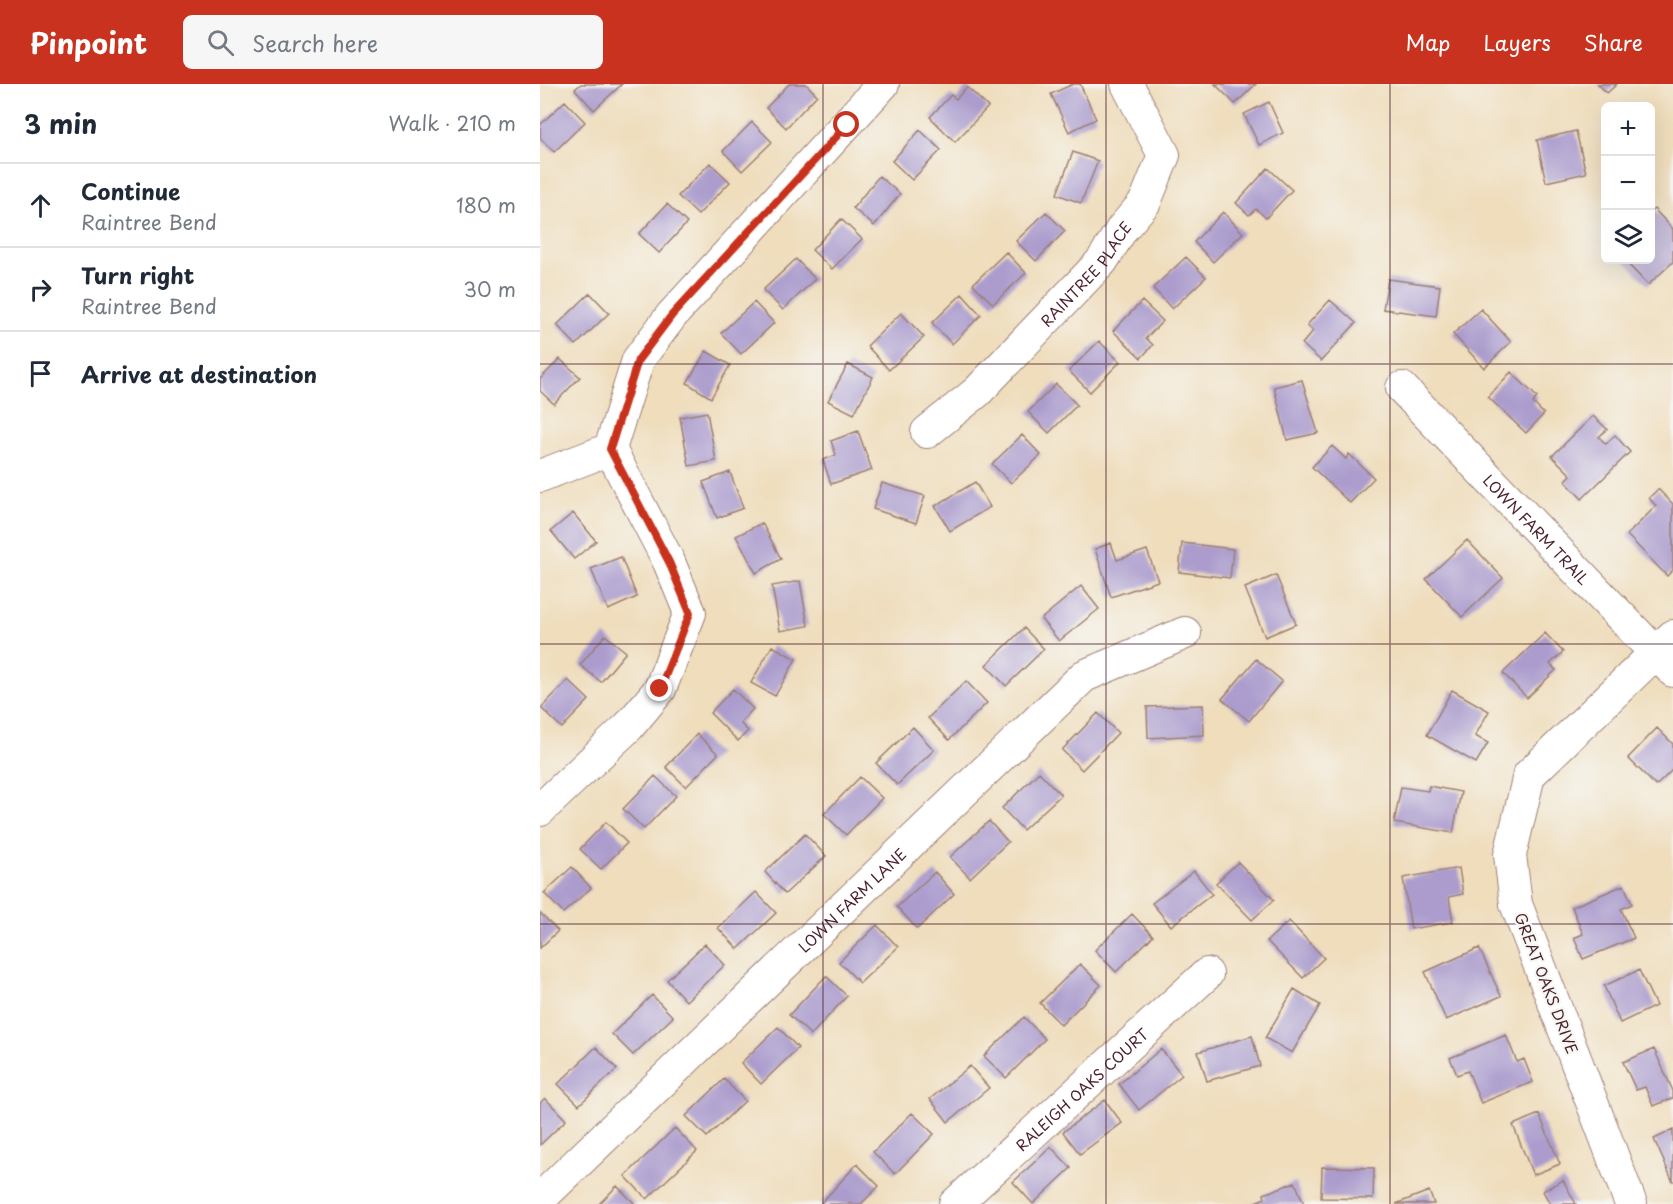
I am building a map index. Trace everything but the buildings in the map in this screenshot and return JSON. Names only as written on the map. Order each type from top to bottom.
[{"type":"street","points":[[540,810],[629,726],[660,689],[690,613],[669,562],[610,449],[638,360],[672,315],[883,84]]},
{"type":"street","name":"RAINTREE PLACE","points":[[927,432],[977,392],[1094,269],[1122,229],[1145,202],[1164,155],[1127,84]]},
{"type":"street","name":"LOWN FARM TRAIL","points":[[1402,388],[1667,653]]},
{"type":"street","points":[[540,476],[610,449]]},
{"type":"street","name":"LOWN FARM LANE","points":[[540,1199],[1084,676],[1185,633]]},
{"type":"street","name":"GREAT OAKS DRIVE","points":[[1631,1204],[1516,904],[1510,855],[1529,775],[1667,653]]},
{"type":"street","name":"RALEIGH OAKS COURT","points":[[955,1204],[1207,974]]},
{"type":"route","points":[[660,689],[690,613],[669,562],[610,449],[638,360],[672,315],[847,125]]}]
